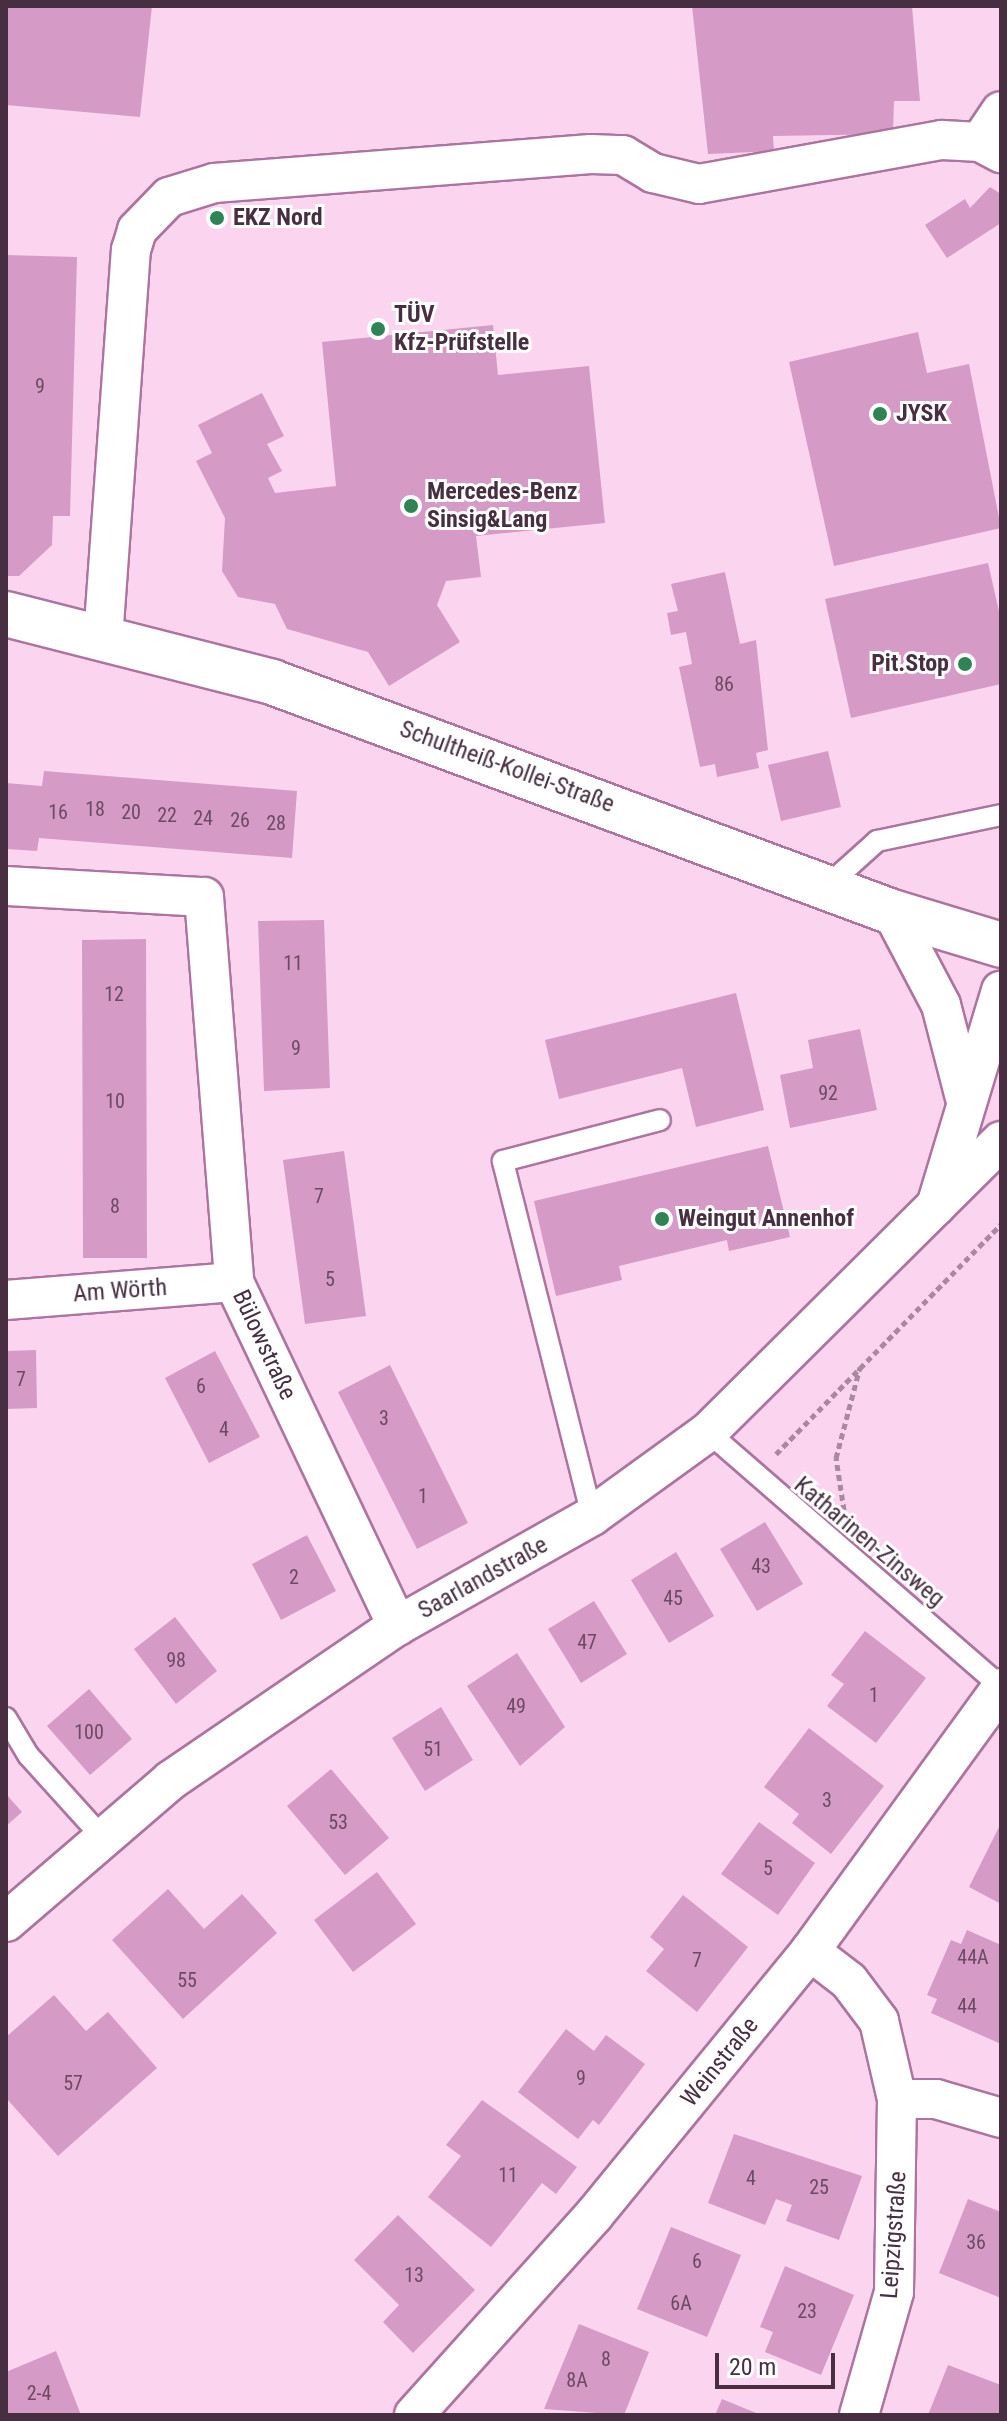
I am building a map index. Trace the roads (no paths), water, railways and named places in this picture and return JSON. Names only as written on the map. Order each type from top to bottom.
[{"type":"main road","name":"Schultheiß-Kollei-Straße","points":[[6,614],[272,682],[892,912],[1001,945]]},
{"type":"street","points":[[103,639],[131,250],[137,230],[169,197],[214,183],[591,154],[623,155],[653,173],[699,184],[942,140],[990,147],[1001,111]]},
{"type":"street","name":"Bülowstraße","points":[[6,886],[204,897],[234,1282],[397,1626]]},
{"type":"street","name":"Saarlandstraße","points":[[892,912],[941,1005],[965,1104]]},
{"type":"street","name":"Saarlandstraße","points":[[936,1207],[1001,991]]},
{"type":"street","name":"Saarlandstraße","points":[[6,1922],[171,1780],[397,1626],[592,1516],[708,1432],[1001,1141]]},
{"type":"street","name":"Am Wörth","points":[[6,1300],[234,1282]]},
{"type":"street","name":"Weinstraße","points":[[414,2415],[594,2215],[810,1951],[1001,1688]]},
{"type":"street","name":"Leipzigstraße","points":[[810,1951],[849,1981],[879,2021],[897,2099],[894,2292],[859,2415]]},
{"type":"street","points":[[897,2099],[936,2099],[1001,2118]]},
{"type":"lane","points":[[826,887],[877,841],[1001,815]]},
{"type":"lane","points":[[592,1516],[503,1161],[660,1120]]},
{"type":"lane","name":"Katharinen-Zinsweg","points":[[708,1432],[754,1478],[1001,1688]]},
{"type":"lane","points":[[6,1718],[28,1755],[103,1838]]},
{"type":"place","name":"EKZ Nord","points":[[217,218]]},
{"type":"place","name":"TÜV Kfz-Prüfstelle","points":[[378,329]]},
{"type":"place","name":"JYSK","points":[[880,414]]},
{"type":"place","name":"Mercedes-Benz Sinsig&Lang","points":[[411,506]]},
{"type":"place","name":"Pit.Stop","points":[[965,664]]},
{"type":"place","name":"Weingut Annenhof","points":[[662,1219]]}]
